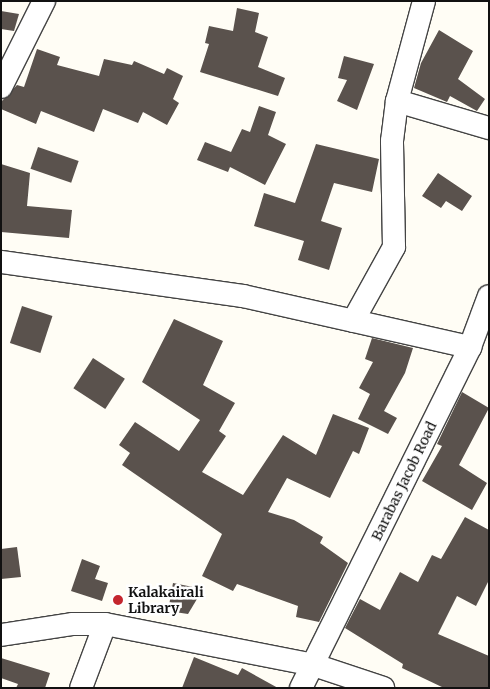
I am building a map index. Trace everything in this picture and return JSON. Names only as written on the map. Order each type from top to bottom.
[{"type":"street","points":[[1,87],[44,1]]},
{"type":"street","points":[[353,320],[394,248],[392,142],[397,101],[424,1]]},
{"type":"street","points":[[397,101],[489,128]]},
{"type":"street","points":[[1,262],[243,296],[470,347]]},
{"type":"street","name":"Barabas Jacob Road","points":[[302,688],[470,347],[489,296]]},
{"type":"street","points":[[1,635],[72,624],[105,624],[314,664],[383,688]]},
{"type":"street","points":[[81,688],[105,624]]},
{"type":"building","points":[[237,8],[259,13],[255,32],[268,37],[258,67],[285,78],[278,96],[200,72],[209,44],[205,43],[209,26],[233,31]]},
{"type":"building","points":[[1,11],[19,14],[14,31],[1,29]]},
{"type":"building","points":[[439,30],[473,51],[458,79],[485,99],[477,111],[450,96],[447,102],[414,88],[421,63]]},
{"type":"building","points":[[37,49],[60,57],[57,65],[99,76],[104,59],[132,65],[134,61],[164,74],[167,68],[183,76],[173,99],[179,103],[167,125],[143,112],[138,123],[103,109],[94,132],[41,111],[36,124],[1,109],[1,102],[17,85],[24,87]]},
{"type":"building","points":[[344,56],[374,64],[357,110],[337,101],[347,80],[338,78]]},
{"type":"building","points":[[259,106],[276,112],[268,135],[286,144],[265,185],[230,167],[228,172],[197,160],[205,142],[231,152],[242,129],[250,132]]},
{"type":"building","points":[[316,144],[379,159],[372,192],[334,183],[321,221],[342,228],[329,270],[298,260],[304,241],[254,226],[264,193],[295,203]]},
{"type":"building","points":[[38,147],[79,161],[71,183],[31,169]]},
{"type":"building","points":[[1,164],[30,173],[27,206],[72,210],[69,238],[1,232]]},
{"type":"building","points":[[438,173],[472,196],[462,211],[446,201],[441,208],[422,196]]},
{"type":"building","points":[[22,306],[52,316],[40,353],[10,343]]},
{"type":"building","points":[[174,319],[223,341],[203,385],[235,403],[219,431],[226,436],[202,472],[243,495],[283,435],[316,455],[333,414],[369,428],[359,454],[353,451],[330,498],[287,478],[268,512],[294,520],[323,537],[320,543],[348,563],[319,622],[296,617],[298,606],[237,584],[233,591],[202,576],[222,534],[122,465],[130,453],[119,445],[135,422],[179,451],[200,420],[142,382]]},
{"type":"building","points":[[372,338],[413,348],[405,373],[384,411],[397,418],[388,434],[358,419],[370,394],[359,388],[373,362],[365,359]]},
{"type":"building","points":[[93,358],[125,379],[105,409],[73,388]]},
{"type":"building","points":[[462,392],[489,408],[459,465],[487,483],[472,510],[422,481],[442,446],[437,444]]},
{"type":"building","points":[[465,517],[489,530],[489,580],[476,606],[457,596],[438,634],[489,656],[489,688],[444,688],[402,668],[403,664],[345,628],[360,599],[380,610],[400,572],[418,582],[432,555],[441,559]]},
{"type":"building","points":[[17,547],[21,577],[1,579],[1,549]]},
{"type":"building","points":[[82,559],[100,566],[95,579],[108,583],[102,601],[71,591]]},
{"type":"building","points":[[173,583],[203,589],[188,614],[168,611]]},
{"type":"building","points":[[194,657],[238,675],[242,668],[278,688],[182,688]]},
{"type":"building","points":[[1,658],[50,673],[45,688],[16,688],[18,684],[1,678]]},
{"type":"place","name":"Kalakairali Library","points":[[118,600]]}]
